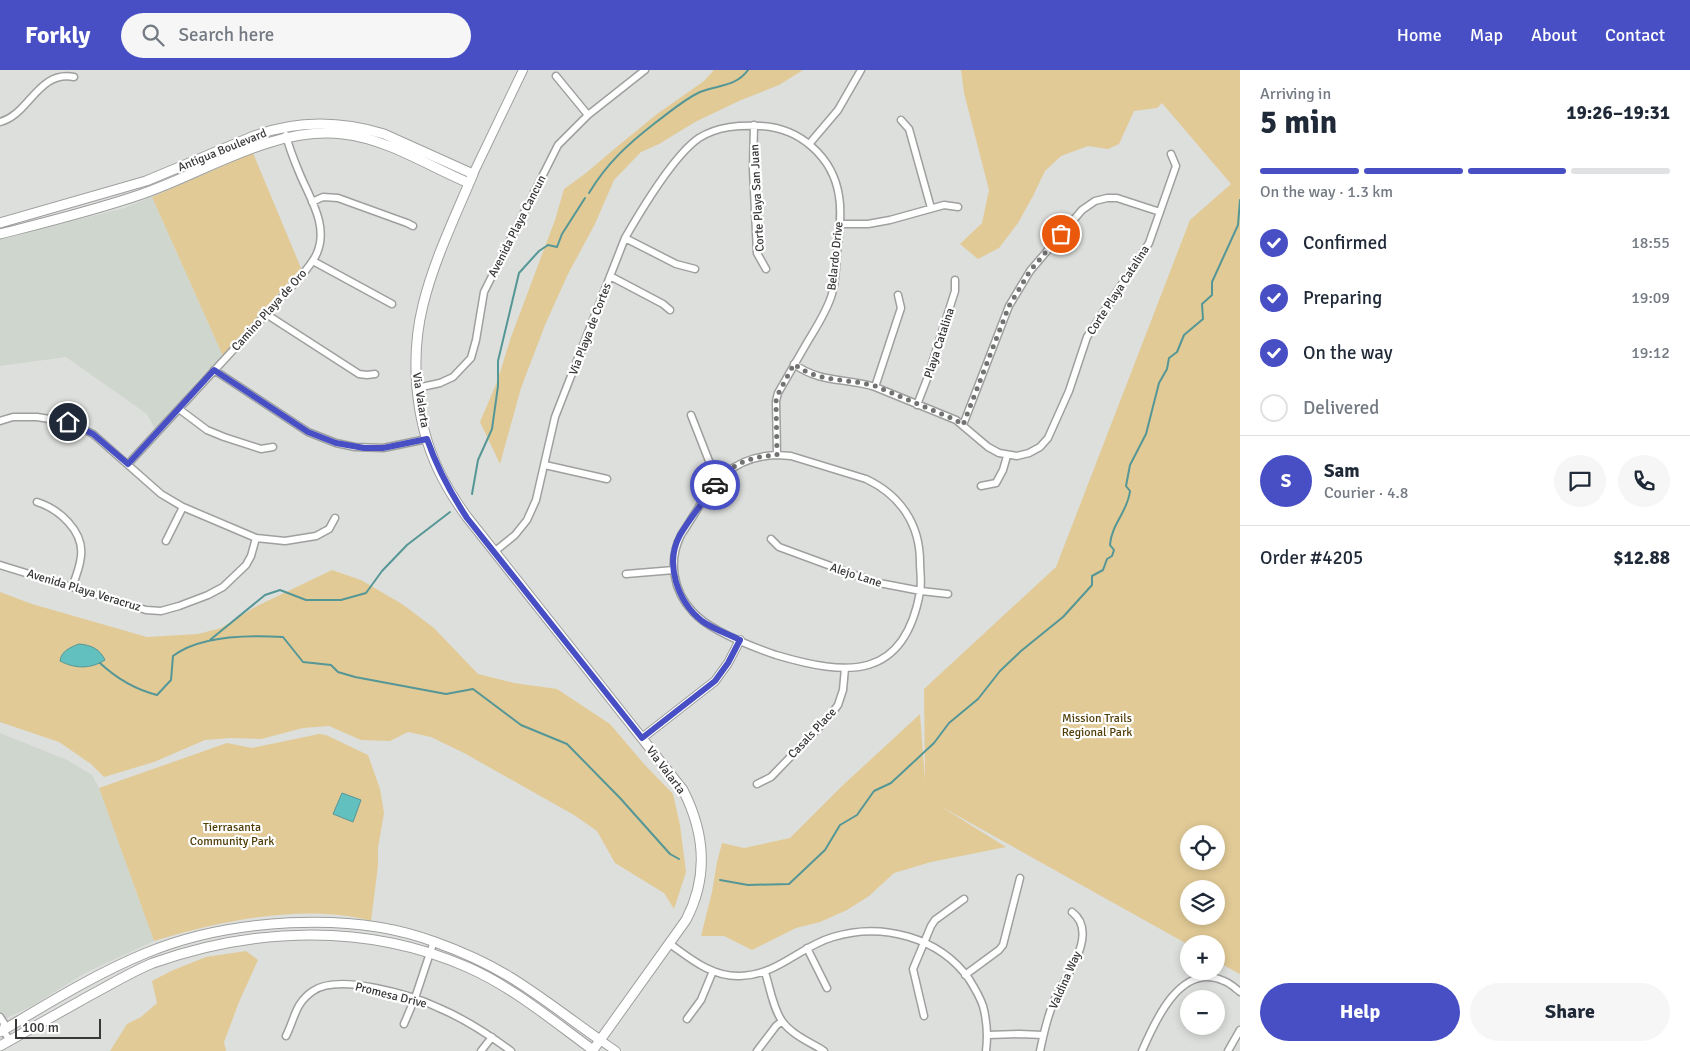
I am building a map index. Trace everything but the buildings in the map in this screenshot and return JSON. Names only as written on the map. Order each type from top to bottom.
[{"type":"main road","name":"Antigua Boulevard","points":[[0,223],[154,177],[254,136],[285,127],[310,124],[335,124],[372,130],[473,174]]},
{"type":"main road","name":"Antigua Boulevard","points":[[0,234],[153,190],[286,137],[320,133],[343,134],[378,142],[469,184]]},
{"type":"main road","name":"Via Valarta","points":[[473,174],[430,278],[416,343],[417,388],[427,439],[437,467],[452,496],[682,790],[697,821],[701,843],[700,880],[692,907],[670,944],[594,1050]]},
{"type":"main road","points":[[153,190],[155,184],[154,177]]},
{"type":"main road","points":[[61,218],[68,204]]},
{"type":"main road","points":[[305,934],[315,931],[323,922]]},
{"type":"main road","points":[[1,1030],[98,976],[147,953],[184,940],[255,926],[323,922],[380,928],[434,941],[474,958],[509,976],[600,1040]]},
{"type":"main road","points":[[0,1046],[111,984],[152,964],[225,944],[257,938],[305,934],[378,940],[430,953],[468,968],[508,990],[594,1050]]},
{"type":"street","name":"Via Valarta","points":[[473,174],[523,70]]},
{"type":"street","name":"Avenida Playa Cancun","points":[[417,388],[440,383],[453,377],[471,358],[484,292],[558,145],[588,115],[645,70]]},
{"type":"street","points":[[810,143],[838,110],[861,70]]},
{"type":"street","points":[[0,122],[8,120],[40,84],[52,75],[65,72],[74,77]]},
{"type":"street","points":[[556,76],[588,115]]},
{"type":"street","points":[[901,120],[909,129],[931,208]]},
{"type":"street","name":"Belardo Drive","points":[[723,128],[754,125],[768,126],[788,132],[810,143],[817,150],[835,178],[839,197],[840,224],[832,293],[825,312],[778,394],[776,401],[777,455]]},
{"type":"street","name":"Corte Playa San Juan","points":[[754,125],[753,168],[757,253],[766,269]]},
{"type":"street","name":"Camino Playa de Oro","points":[[128,464],[243,340],[313,261],[318,251],[321,233],[319,221],[286,137],[285,127]]},
{"type":"street","name":"Via Playa de Cortes","points":[[494,552],[515,535],[527,520],[536,500],[555,417],[626,238],[638,216],[687,148],[710,132],[723,128]]},
{"type":"street","name":"Corte Playa Catalina","points":[[1007,456],[1029,453],[1040,447],[1048,438],[1069,390],[1087,337],[1149,242],[1176,166],[1172,154]]},
{"type":"street","points":[[312,202],[323,197],[338,198],[413,226]]},
{"type":"street","points":[[963,425],[1009,306],[1018,289],[1030,271],[1082,210],[1095,201],[1117,198],[1160,212]]},
{"type":"street","points":[[840,224],[868,224],[944,205],[958,207]]},
{"type":"street","points":[[626,238],[676,264],[695,268]]},
{"type":"street","points":[[313,261],[392,304]]},
{"type":"street","points":[[610,276],[663,304],[670,310]]},
{"type":"street","name":"Playa Catalina","points":[[917,404],[927,380],[950,309],[956,280]]},
{"type":"street","points":[[875,386],[901,308],[898,295]]},
{"type":"street","points":[[266,314],[359,374],[374,374]]},
{"type":"street","points":[[794,364],[801,370],[820,378],[875,386],[963,425],[988,447],[1007,456],[1003,470],[996,483],[981,486]]},
{"type":"street","points":[[214,370],[308,432],[331,442],[373,449],[427,439]]},
{"type":"street","points":[[179,409],[207,430],[224,437],[261,450],[273,447]]},
{"type":"street","points":[[691,415],[709,461],[721,476]]},
{"type":"street","points":[[0,420],[13,417],[37,416],[68,422],[93,434],[161,494],[183,507],[256,538],[285,541],[316,536],[330,529],[335,518]]},
{"type":"street","points":[[791,456],[866,479],[877,484],[897,500],[911,520],[919,540],[921,591],[912,624],[906,636],[888,656],[875,663],[860,667],[845,668],[804,663],[762,650],[740,640],[704,622],[692,612],[680,591],[674,570],[675,550],[680,535],[721,476],[744,461],[757,457],[791,456]]},
{"type":"street","points":[[545,465],[607,479]]},
{"type":"street","points":[[37,502],[48,505],[73,527],[80,543],[79,567],[72,587]]},
{"type":"street","points":[[166,541],[183,507]]},
{"type":"street","name":"Avenida Playa Veracruz","points":[[0,565],[146,610],[162,611],[208,595],[223,587],[246,565],[251,556],[256,538]]},
{"type":"street","name":"Alejo Lane","points":[[770,539],[779,547],[874,582],[948,594]]},
{"type":"street","points":[[626,574],[674,570]]},
{"type":"street","points":[[642,738],[715,681],[728,663],[740,640]]},
{"type":"street","name":"Casals Place","points":[[757,784],[771,777],[830,717],[838,705],[845,668]]},
{"type":"street","points":[[965,974],[1003,945],[1020,878]]},
{"type":"street","points":[[924,1016],[913,969],[936,920],[964,899]]},
{"type":"street","name":"Valdina Way","points":[[1040,1051],[1055,998],[1072,969],[1083,937],[1081,922],[1072,912]]},
{"type":"street","points":[[670,944],[702,966],[713,971],[739,976],[765,972],[776,968],[807,948],[834,937],[864,932],[895,934],[924,943],[948,956],[965,974],[974,988],[983,1005],[988,1036],[986,1051]]},
{"type":"street","points":[[404,1024],[416,998],[434,941]]},
{"type":"street","points":[[807,948],[827,988]]},
{"type":"street","points":[[687,1019],[701,1000],[713,971]]},
{"type":"street","points":[[765,972],[782,1021],[792,1031],[824,1051]]},
{"type":"street","points":[[1142,1051],[1151,1030],[1170,1000],[1176,991],[1185,984],[1196,979],[1214,978],[1226,981],[1240,992]]},
{"type":"street","name":"Promesa Drive","points":[[286,1036],[293,1015],[301,1002],[313,991],[334,983],[366,986],[416,998],[492,1036],[511,1051]]},
{"type":"street","points":[[0,1017],[4,1023],[1,1030],[10,1041]]},
{"type":"street","points":[[757,1051],[782,1021]]},
{"type":"street","points":[[1228,1051],[1240,1030]]},
{"type":"street","points":[[988,1036],[1043,1035]]},
{"type":"street","points":[[481,1051],[492,1036]]},
{"type":"street","points":[[600,1040],[616,1051]]},
{"type":"shaded area","points":[[152,197],[223,356],[199,379],[155,429],[147,414],[66,357],[0,366],[0,240],[124,208]]},
{"type":"shaded area","points":[[0,733],[67,760],[92,775],[99,788],[154,941],[85,973],[32,1006],[0,1021]]},
{"type":"green space","points":[[714,70],[803,70],[779,85],[695,122],[659,144],[641,152],[614,180],[595,224],[568,274],[545,325],[521,388],[500,464],[480,422],[497,382],[511,337],[555,220],[564,189],[657,114],[704,81]]},
{"type":"green space","name":"Mission Trails Regional Park","points":[[961,70],[1240,70],[1240,974],[1225,966],[1225,935],[1180,935],[1180,940],[940,806],[1006,847],[931,862],[894,873],[869,896],[847,910],[820,922],[796,928],[752,950],[724,936],[701,936],[722,843],[744,848],[790,838],[841,787],[920,714],[925,781],[924,689],[1056,567],[1190,220],[1231,184],[1162,103],[1157,108],[1134,111],[1119,144],[1108,149],[1088,146],[1061,156],[1045,171],[1018,223],[999,248],[978,259],[960,244],[982,223],[989,190],[964,93]]},
{"type":"green space","points":[[253,153],[301,268],[223,356],[152,197]]},
{"type":"green space","points":[[332,570],[361,580],[402,604],[434,628],[478,674],[514,683],[557,689],[610,724],[673,794],[680,825],[686,872],[674,909],[664,893],[615,863],[597,831],[574,815],[464,753],[431,737],[408,732],[390,741],[361,740],[329,726],[303,728],[261,739],[230,738],[205,740],[154,762],[104,777],[91,764],[59,742],[0,722],[0,592],[32,604],[147,637],[198,634],[221,628],[257,606]]},
{"type":"green space","name":"Tierrasanta Community Park","points":[[319,734],[326,735],[368,755],[380,789],[384,813],[378,848],[378,866],[371,921],[345,916],[290,914],[234,921],[154,941],[99,788],[227,743],[252,748]]},
{"type":"green space","points":[[246,951],[258,960],[224,1042],[226,1051],[110,1051],[127,1024],[141,1017],[157,1003],[152,981],[206,957]]},
{"type":"water","points":[[79,644],[95,648],[105,660],[83,667],[77,667],[60,661],[64,652]]},
{"type":"water","points":[[342,793],[361,800],[353,822],[333,814]]},
{"type":"waterway","points":[[589,193],[603,172],[619,155],[682,102],[700,92],[732,83],[743,76],[748,70]]},
{"type":"waterway","points":[[472,494],[478,460],[492,429],[498,386],[498,361],[519,273],[539,251],[548,245],[557,247],[562,234],[585,198]]},
{"type":"waterway","points":[[720,880],[748,885],[789,884],[825,850],[840,825],[857,815],[874,791],[891,783],[934,743],[949,723],[978,699],[1000,671],[1021,651],[1063,617],[1092,585],[1092,576],[1103,570],[1107,559],[1112,556],[1114,550],[1110,545],[1111,538],[1129,498],[1130,491],[1126,486],[1130,465],[1146,434],[1159,383],[1167,369],[1169,358],[1177,352],[1184,335],[1203,319],[1202,304],[1212,295],[1212,282],[1238,225],[1240,200]]},
{"type":"waterway","points":[[210,640],[265,595],[280,590],[306,600],[341,600],[366,593],[382,571],[407,545],[450,512]]},
{"type":"waterway","points":[[100,663],[126,683],[157,695],[171,680],[173,656],[184,649],[211,640],[226,638],[283,637],[303,662],[331,665],[338,672],[355,677],[446,694],[473,689],[521,725],[567,744],[620,798],[670,854],[679,859]]},
{"type":"way so far","points":[[715,485],[721,476],[744,461],[757,457],[777,455],[776,401],[794,364],[801,370],[820,378],[875,386],[956,420],[963,425],[1009,306],[1023,280],[1061,234]]},
{"type":"route","points":[[68,422],[93,434],[128,464],[214,370],[308,432],[336,443],[364,448],[383,448],[427,439],[437,467],[452,496],[467,518],[642,738],[715,681],[728,663],[740,640],[704,622],[692,612],[683,598],[675,577],[674,557],[680,535],[715,485]]}]
